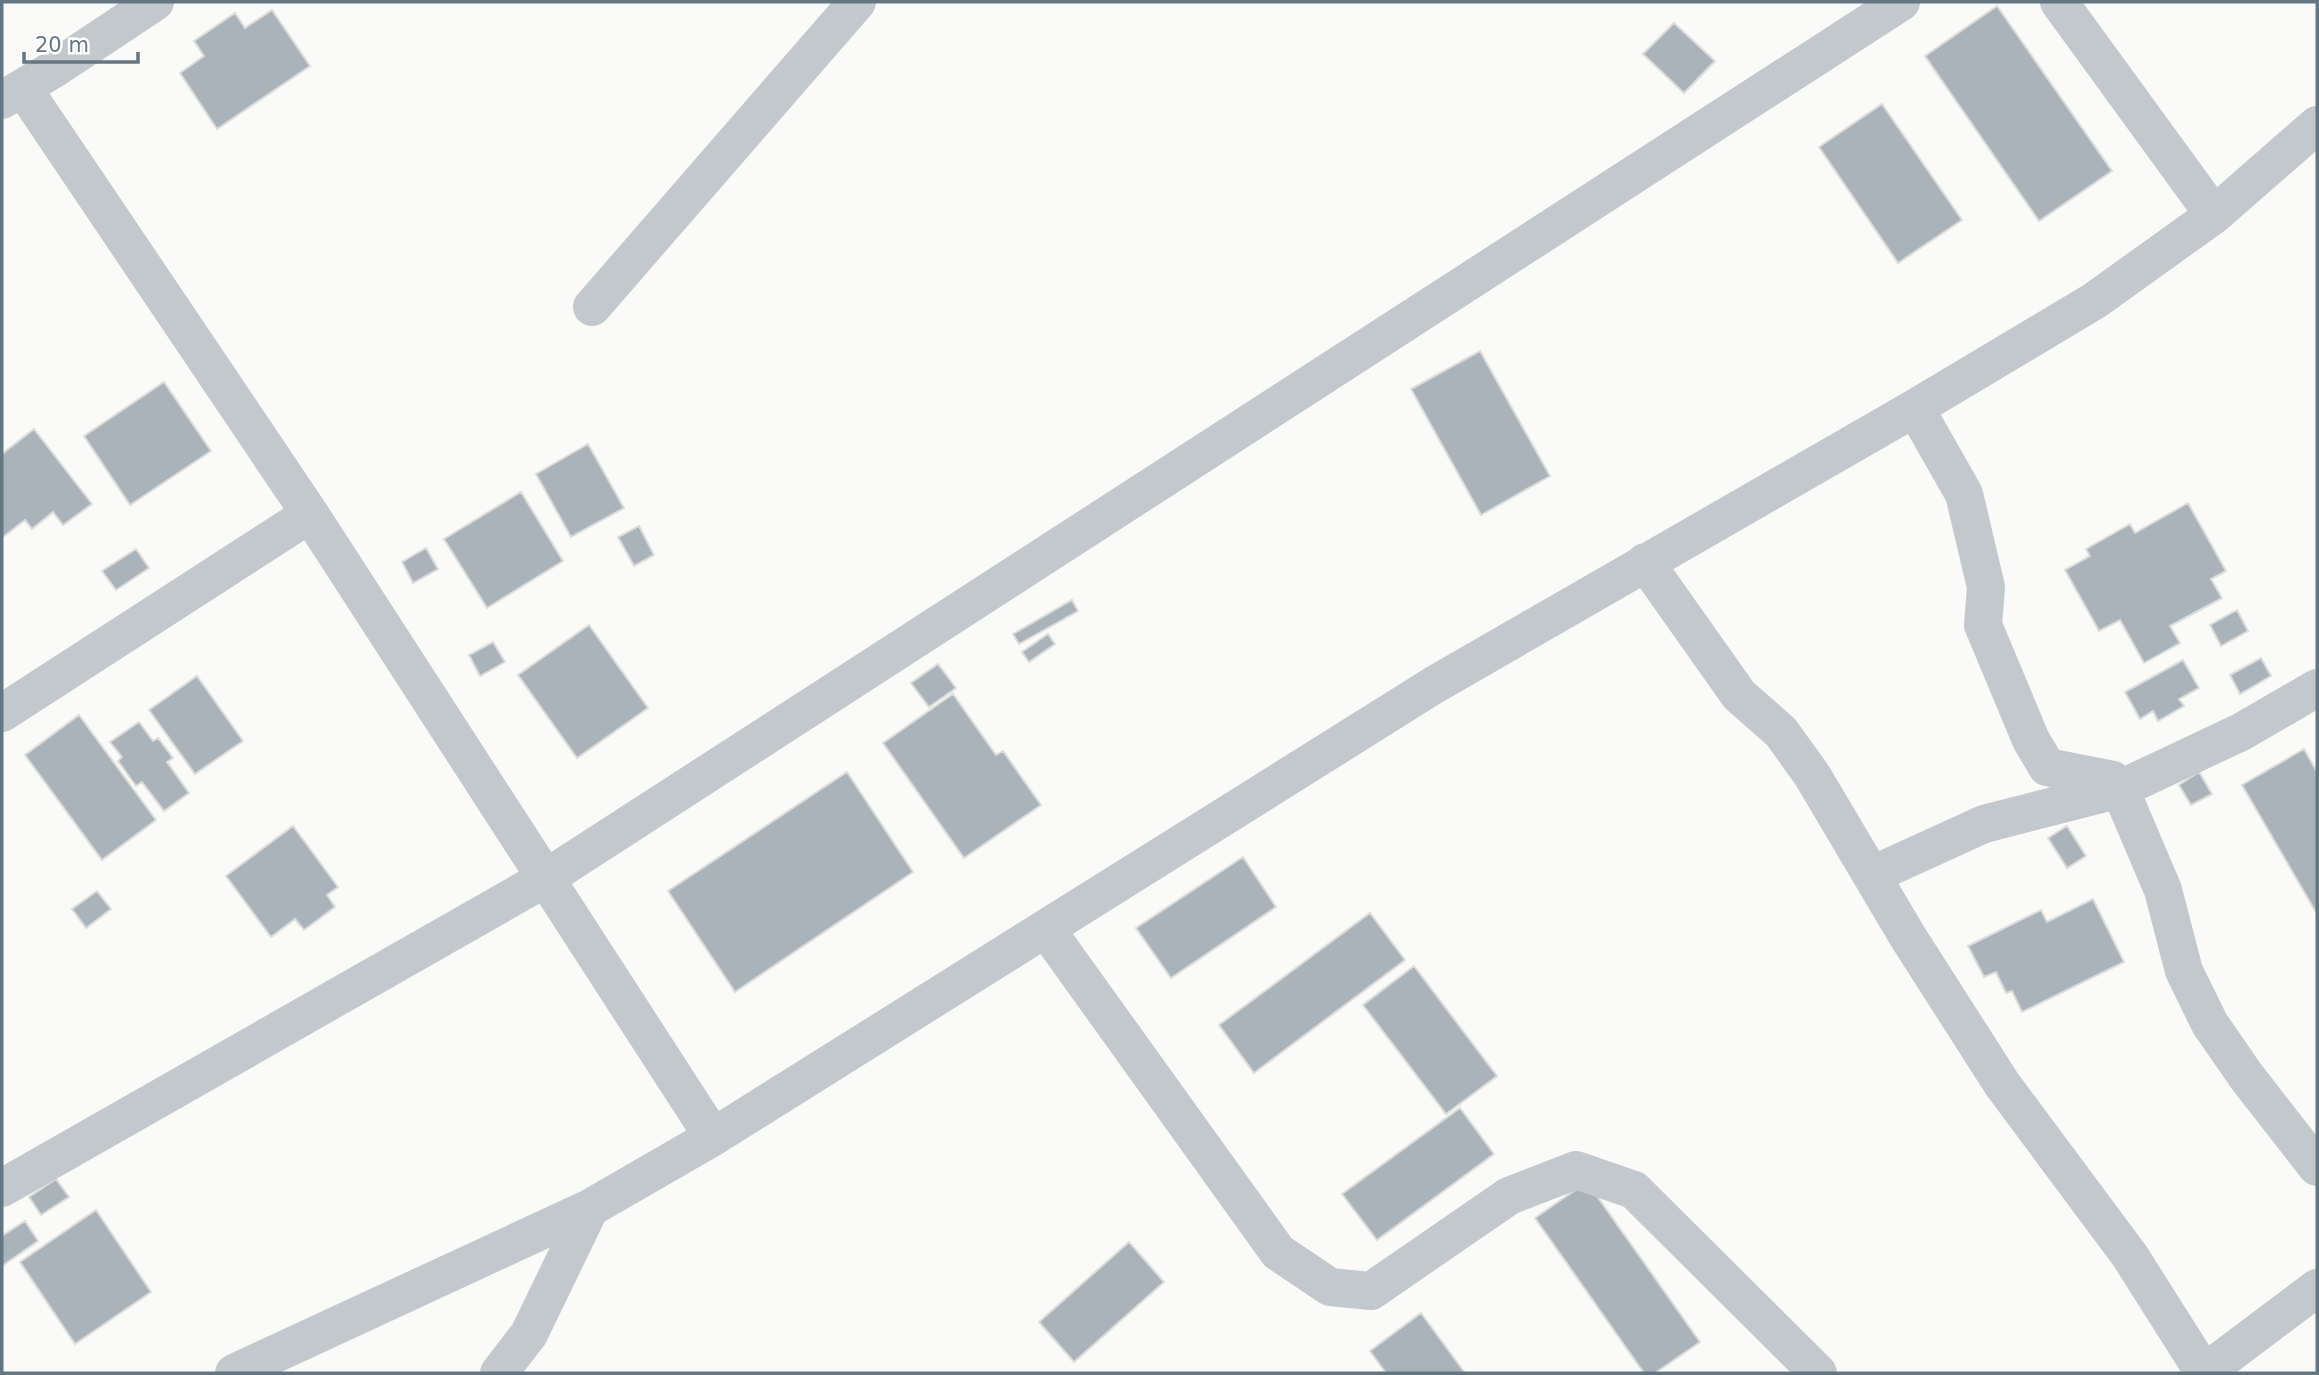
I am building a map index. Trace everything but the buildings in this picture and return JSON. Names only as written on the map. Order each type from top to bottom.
[{"type":"street","points":[[155,2],[12,94],[310,514],[713,1137]]},
{"type":"street","points":[[592,307],[857,2]]},
{"type":"street","points":[[2,1188],[546,878],[1901,2]]},
{"type":"street","points":[[2059,2],[2214,215]]},
{"type":"street","points":[[234,1373],[590,1208],[713,1137],[1434,685],[1915,408],[2094,301],[2214,215],[2317,125]]},
{"type":"street","points":[[1915,408],[1964,494],[1986,587],[1983,625],[2031,740],[2047,767],[2113,780],[2120,789],[2163,890],[2184,971],[2210,1024],[2246,1076],[2317,1167]]},
{"type":"street","points":[[2,713],[310,514]]},
{"type":"street","points":[[1645,562],[1739,695],[1781,732],[1812,775],[1908,937],[2002,1084],[2130,1256],[2204,1373],[2317,1288]]},
{"type":"street","points":[[1872,875],[1984,824],[2120,789],[2241,732],[2317,688]]},
{"type":"street","points":[[1046,929],[1278,1252],[1330,1287],[1371,1292],[1509,1196],[1576,1170],[1634,1190],[1818,1373]]},
{"type":"street","points":[[499,1373],[529,1334],[590,1208]]}]
